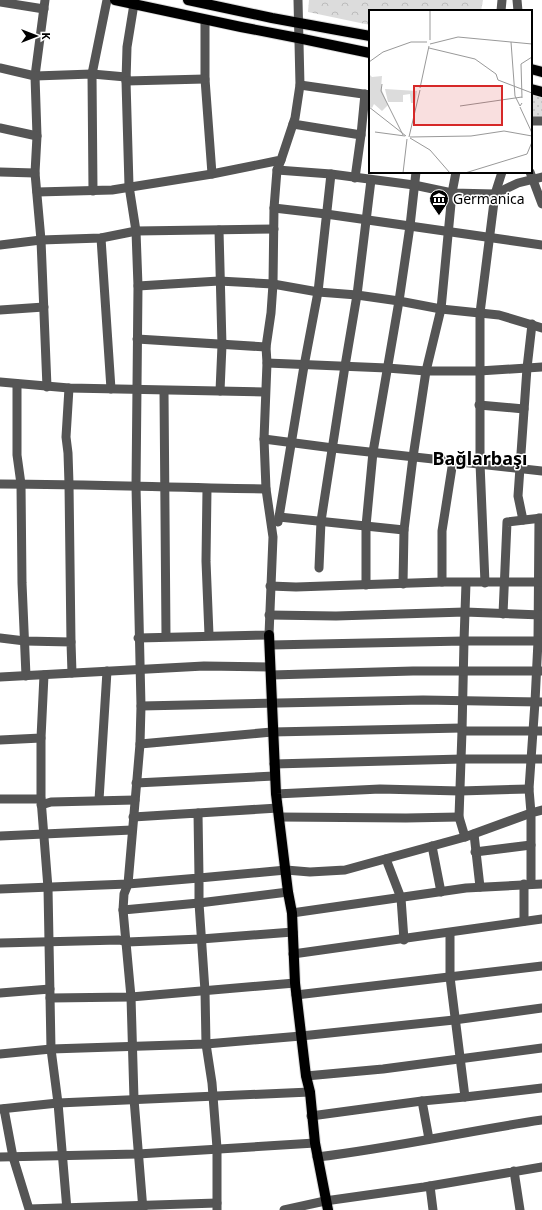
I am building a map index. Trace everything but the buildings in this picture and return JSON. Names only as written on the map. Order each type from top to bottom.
[{"type":"main road","points":[[115,0],[204,20],[369,53]]},
{"type":"main road","points":[[188,0],[213,3],[272,18],[369,36]]},
{"type":"main road","points":[[532,69],[542,72]]},
{"type":"main road","points":[[532,89],[542,92]]},
{"type":"main road","points":[[269,640],[274,776],[288,892],[292,913],[296,995],[306,1076],[310,1092],[311,1116],[317,1157],[327,1206]]},
{"type":"street","points":[[93,191],[92,74],[107,0]]},
{"type":"street","points":[[269,640],[273,536],[266,489],[264,439],[267,363],[266,347],[271,313],[273,284],[274,208],[277,170],[293,124],[300,85],[298,0]]},
{"type":"street","points":[[501,10],[502,0]]},
{"type":"street","points":[[517,0],[518,10]]},
{"type":"street","points":[[0,2],[44,5],[35,76],[37,136],[35,173],[41,240],[47,387]]},
{"type":"street","points":[[134,4],[127,47],[126,79],[129,186],[136,232],[138,286],[136,486],[140,744],[128,884],[124,894],[124,910],[131,997],[134,1099],[142,1207]]},
{"type":"street","points":[[204,20],[204,80],[212,174]]},
{"type":"street","points":[[0,68],[35,76],[92,74],[126,79],[204,80]]},
{"type":"street","points":[[300,85],[368,94],[355,178]]},
{"type":"street","points":[[293,124],[362,135]]},
{"type":"street","points":[[0,128],[37,136]]},
{"type":"street","points":[[37,192],[112,190],[129,186],[212,174],[281,160]]},
{"type":"street","points":[[277,170],[330,174],[414,185],[452,193],[495,194],[531,176],[542,177]]},
{"type":"street","points":[[0,172],[35,173]]},
{"type":"street","points":[[366,585],[366,526],[373,452],[410,226],[416,173]]},
{"type":"street","points":[[403,584],[404,530],[413,457],[426,371],[441,309],[452,193],[456,173]]},
{"type":"street","points":[[485,583],[480,463],[480,313],[495,194],[502,173]]},
{"type":"street","points":[[273,536],[279,517],[285,485],[290,442],[318,292],[330,174]]},
{"type":"street","points":[[531,176],[542,204]]},
{"type":"street","points":[[319,568],[321,521],[357,295],[371,180]]},
{"type":"street","points":[[274,208],[542,245]]},
{"type":"street","points":[[0,245],[41,240],[101,238],[136,232],[274,229]]},
{"type":"street","points":[[218,230],[222,345],[220,391]]},
{"type":"street","points":[[101,238],[112,389]]},
{"type":"street","points":[[138,286],[219,280],[273,284],[318,292],[357,295],[441,309],[499,316],[542,328]]},
{"type":"street","points":[[0,310],[44,307]]},
{"type":"street","points":[[523,520],[518,496],[527,368],[532,324]]},
{"type":"street","points":[[137,339],[266,347]]},
{"type":"street","points":[[267,363],[426,371],[479,371],[542,367]]},
{"type":"street","points":[[0,382],[69,388],[265,392]]},
{"type":"street","points":[[17,384],[17,455],[21,484],[22,583],[26,676]]},
{"type":"street","points":[[69,388],[66,436],[69,484],[72,673]]},
{"type":"street","points":[[164,391],[166,636]]},
{"type":"street","points":[[479,405],[524,409]]},
{"type":"street","points":[[264,439],[413,457],[542,470]]},
{"type":"street","points":[[442,582],[442,530],[453,461]]},
{"type":"street","points":[[0,484],[69,484],[165,488],[266,489]]},
{"type":"street","points":[[207,489],[206,561],[209,635]]},
{"type":"street","points":[[279,517],[404,530]]},
{"type":"street","points":[[503,614],[507,522],[540,518],[541,582],[538,731],[530,760],[529,789],[531,845],[524,921]]},
{"type":"street","points":[[270,586],[296,587],[442,582],[541,582]]},
{"type":"street","points":[[466,583],[462,700],[462,759],[459,817],[476,852],[480,887]]},
{"type":"street","points":[[269,615],[336,616],[465,612],[540,615]]},
{"type":"street","points":[[138,638],[209,635],[269,640],[540,641]]},
{"type":"street","points":[[0,638],[25,641],[71,642]]},
{"type":"street","points":[[0,677],[204,666],[270,671],[539,671]]},
{"type":"street","points":[[99,800],[107,671]]},
{"type":"street","points":[[44,675],[41,738],[41,802],[48,888],[51,1049],[58,1103],[67,1209]]},
{"type":"street","points":[[140,706],[462,700],[539,702]]},
{"type":"street","points":[[140,744],[272,732],[462,729],[538,731]]},
{"type":"street","points":[[0,740],[41,738]]},
{"type":"street","points":[[274,764],[462,759],[542,759]]},
{"type":"street","points":[[136,783],[274,776]]},
{"type":"street","points":[[276,794],[380,789],[460,792],[529,789]]},
{"type":"street","points":[[0,799],[41,802],[135,800]]},
{"type":"street","points":[[0,889],[128,884],[286,870],[310,872],[345,870],[469,836],[542,810]]},
{"type":"street","points":[[133,817],[198,812],[279,813],[406,818],[459,817]]},
{"type":"street","points":[[198,812],[199,903],[206,1044],[212,1083],[212,1096],[217,1148],[217,1206],[29,1209],[13,1157],[2,1109],[58,1103],[134,1099],[212,1096],[310,1092]]},
{"type":"street","points":[[0,836],[132,830]]},
{"type":"street","points":[[476,852],[531,845]]},
{"type":"street","points":[[432,846],[441,892]]},
{"type":"street","points":[[386,859],[401,898],[404,940]]},
{"type":"street","points":[[292,913],[480,887],[542,884]]},
{"type":"street","points":[[124,910],[199,903],[288,892]]},
{"type":"street","points":[[294,954],[404,940],[542,919]]},
{"type":"street","points":[[0,943],[120,940],[127,942],[201,939],[293,932]]},
{"type":"street","points":[[450,933],[450,977],[454,1020],[465,1097]]},
{"type":"street","points":[[296,995],[542,966]]},
{"type":"street","points":[[0,993],[50,993],[131,997],[296,983]]},
{"type":"street","points":[[0,1054],[51,1049],[206,1044],[301,1036],[454,1020],[542,1008]]},
{"type":"street","points":[[306,1076],[460,1060],[542,1048]]},
{"type":"street","points":[[311,1116],[422,1101],[542,1088]]},
{"type":"street","points":[[422,1101],[429,1140]]},
{"type":"street","points":[[317,1157],[429,1140],[489,1128],[542,1120]]},
{"type":"street","points":[[0,1157],[138,1154],[315,1143]]},
{"type":"street","points":[[284,1210],[327,1206],[430,1186],[542,1167]]},
{"type":"street","points":[[514,1171],[520,1210]]},
{"type":"street","points":[[430,1186],[433,1210]]},
{"type":"green space","points":[[309,0],[483,0],[481,10],[369,10],[369,25],[308,12]]},
{"type":"green space","points":[[532,95],[542,97],[542,117],[532,117]]},
{"type":"place","name":"Germanica","points":[[439,216]]},
{"type":"district","name":"Bağlarbaşı","points":[[480,459]]}]
